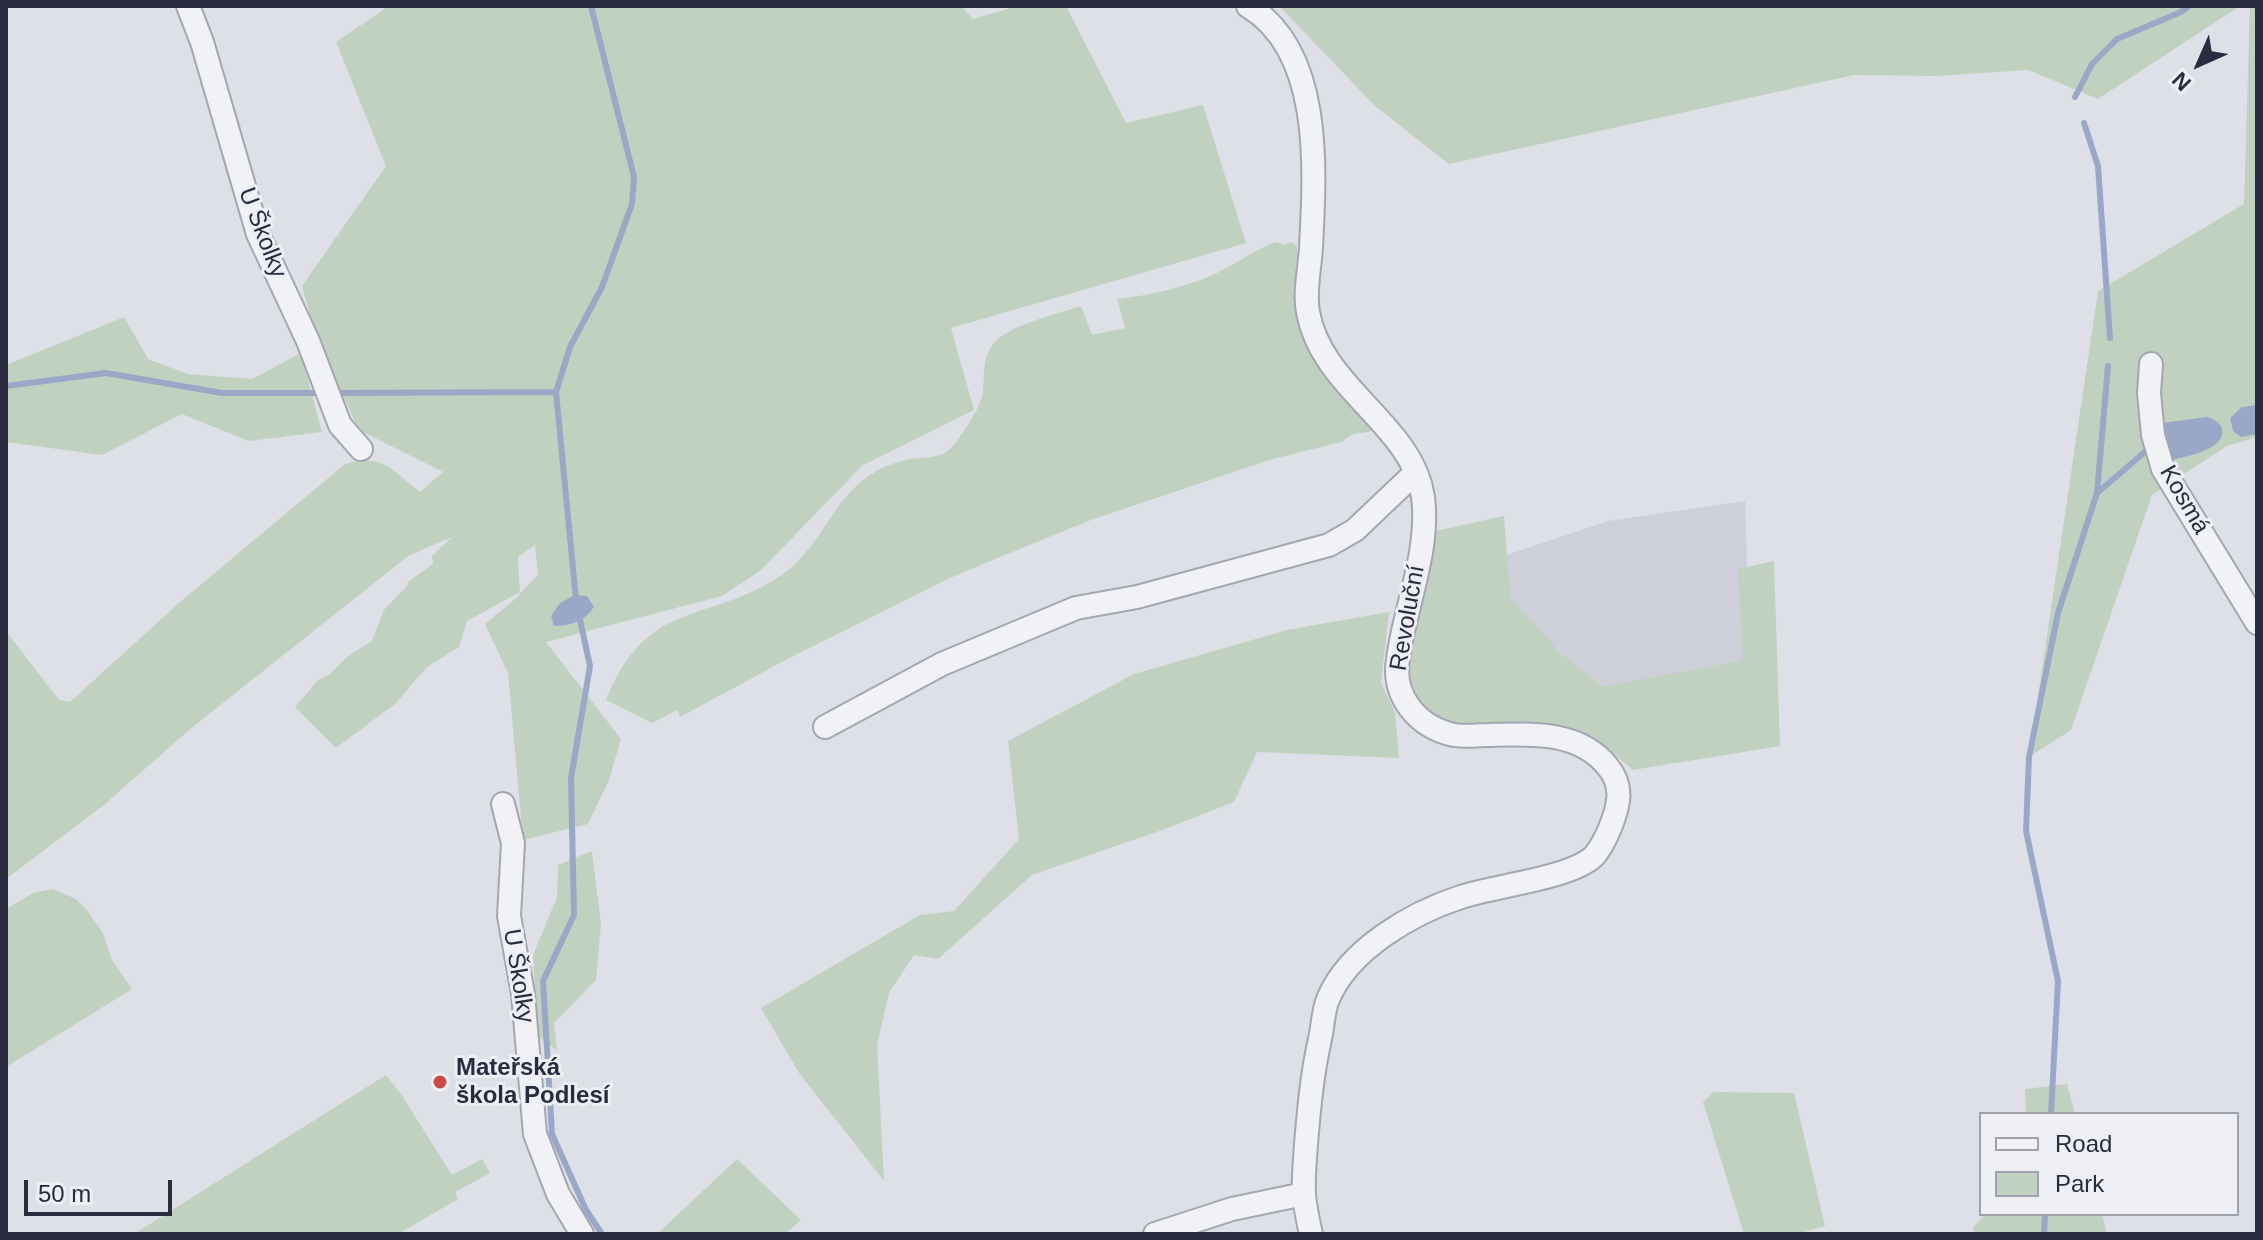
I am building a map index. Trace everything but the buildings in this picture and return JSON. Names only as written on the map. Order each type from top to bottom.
[{"type":"street","name":"U Školky","points":[[188,6],[202,42],[258,234],[308,341],[340,425],[361,449]]},
{"type":"street","name":"Revoluční","points":[[1248,6],[1262,14],[1282,35],[1302,73],[1311,143],[1312,228],[1307,311],[1321,355],[1399,443],[1422,494],[1424,519],[1416,578],[1401,633],[1395,677],[1401,696],[1420,720],[1457,736],[1542,735],[1569,740],[1597,753],[1617,778],[1619,804],[1608,833],[1593,857],[1563,871],[1461,897],[1408,919],[1363,950],[1328,999],[1312,1078],[1304,1194],[1311,1234]]},
{"type":"street","name":"Kosmá","points":[[2151,364],[2149,393],[2153,435],[2163,469],[2257,623]]},
{"type":"street","points":[[825,727],[942,664],[1076,608],[1137,597],[1329,545],[1355,530],[1415,473]]},
{"type":"street","name":"U Školky","points":[[503,804],[513,843],[509,916],[523,994],[535,1134],[558,1194],[582,1234]]},
{"type":"street","points":[[1155,1234],[1232,1209],[1304,1194]]},
{"type":"shaded area","points":[[1745,501],[1751,677],[1626,744],[1482,563],[1608,521]]},
{"type":"green space","points":[[389,6],[961,6],[973,19],[1018,6],[1066,6],[1126,123],[1203,105],[1246,243],[951,328],[974,410],[863,465],[760,571],[722,596],[546,642],[621,739],[609,780],[588,824],[523,840],[508,673],[485,624],[514,600],[538,575],[535,545],[518,557],[520,592],[467,621],[459,647],[427,667],[395,704],[336,748],[295,707],[318,680],[372,641],[384,610],[408,582],[433,564],[432,556],[452,537],[408,556],[189,730],[104,805],[6,879],[6,631],[59,700],[70,702],[180,602],[345,464],[369,460],[378,462],[420,492],[443,472],[359,430],[316,338],[302,286],[386,166],[336,42]]},
{"type":"green space","points":[[1279,6],[2240,6],[2098,99],[2028,70],[1937,76],[1854,75],[1449,164],[1375,106]]},
{"type":"green space","points":[[2250,6],[2257,6],[2257,437],[2227,446],[2152,495],[2071,730],[2029,757],[2098,291],[2244,204]]},
{"type":"green space","points":[[1276,242],[1285,245],[1291,242],[1297,246],[1301,318],[1319,369],[1339,395],[1370,426],[1372,429],[1369,432],[1269,460],[1091,520],[990,561],[793,656],[680,717],[677,710],[652,723],[606,700],[623,666],[642,643],[662,627],[760,588],[787,571],[810,547],[861,481],[892,464],[936,456],[950,449],[982,397],[988,353],[1005,334],[1025,324],[1081,306],[1092,335],[1125,328],[1117,299],[1191,283]]},
{"type":"green space","points":[[124,317],[148,359],[188,374],[252,379],[301,353],[322,432],[249,441],[182,414],[102,455],[6,442],[6,365]]},
{"type":"green space","points":[[1504,516],[1510,597],[1561,654],[1603,687],[1743,660],[1738,569],[1774,561],[1780,746],[1633,770],[1592,736],[1547,725],[1462,725],[1430,715],[1412,698],[1407,674],[1411,634],[1426,585],[1431,532]]},
{"type":"green space","points":[[1389,612],[1381,683],[1395,712],[1399,758],[1257,752],[1234,802],[1032,875],[938,959],[914,955],[889,993],[877,1045],[884,1181],[799,1073],[761,1008],[920,915],[954,911],[1019,839],[1008,741],[1134,674],[1287,630]]},
{"type":"green space","points":[[592,851],[601,925],[596,980],[554,1023],[557,1051],[537,1035],[533,955],[557,897],[558,865]]},
{"type":"green space","points":[[53,889],[76,899],[87,910],[103,933],[112,960],[132,989],[6,1067],[6,909],[33,893]]},
{"type":"green space","points":[[386,1075],[452,1175],[482,1159],[490,1173],[455,1192],[458,1199],[398,1234],[134,1234]]},
{"type":"green space","points":[[2067,1084],[2074,1112],[2026,1112],[2025,1089]]},
{"type":"green space","points":[[1714,1092],[1794,1093],[1825,1226],[1797,1234],[1744,1234],[1703,1102]]},
{"type":"green space","points":[[737,1159],[801,1220],[785,1234],[657,1234]]},
{"type":"green space","points":[[1984,1216],[2102,1216],[2107,1234],[1974,1234],[1973,1227]]},
{"type":"water","points":[[2257,405],[2257,434],[2241,437],[2233,431],[2230,418],[2242,407]]},
{"type":"water","points":[[2207,417],[2221,426],[2220,440],[2205,450],[2172,460],[2161,442],[2162,423]]},
{"type":"water","points":[[575,595],[587,596],[594,607],[577,622],[554,626],[551,616],[560,603]]},
{"type":"waterway","points":[[576,600],[556,392],[570,347],[602,287],[632,204],[634,177],[591,6]]},
{"type":"waterway","points":[[2075,97],[2092,64],[2117,39],[2189,6]]},
{"type":"waterway","points":[[2084,123],[2098,166],[2110,338]]},
{"type":"waterway","points":[[2051,1112],[2058,981],[2026,831],[2029,757],[2058,613],[2097,493],[2108,366]]},
{"type":"waterway","points":[[6,386],[106,373],[222,393],[324,393]]},
{"type":"waterway","points":[[335,393],[556,392]]},
{"type":"waterway","points":[[2097,493],[2152,446]]},
{"type":"waterway","points":[[579,615],[590,666],[571,778],[574,915],[543,981],[552,1134],[586,1210],[602,1234]]},
{"type":"waterway","points":[[2044,1234],[2045,1216]]},
{"type":"place","name":"Mateřská škola Podlesí","points":[[440,1082]]}]
